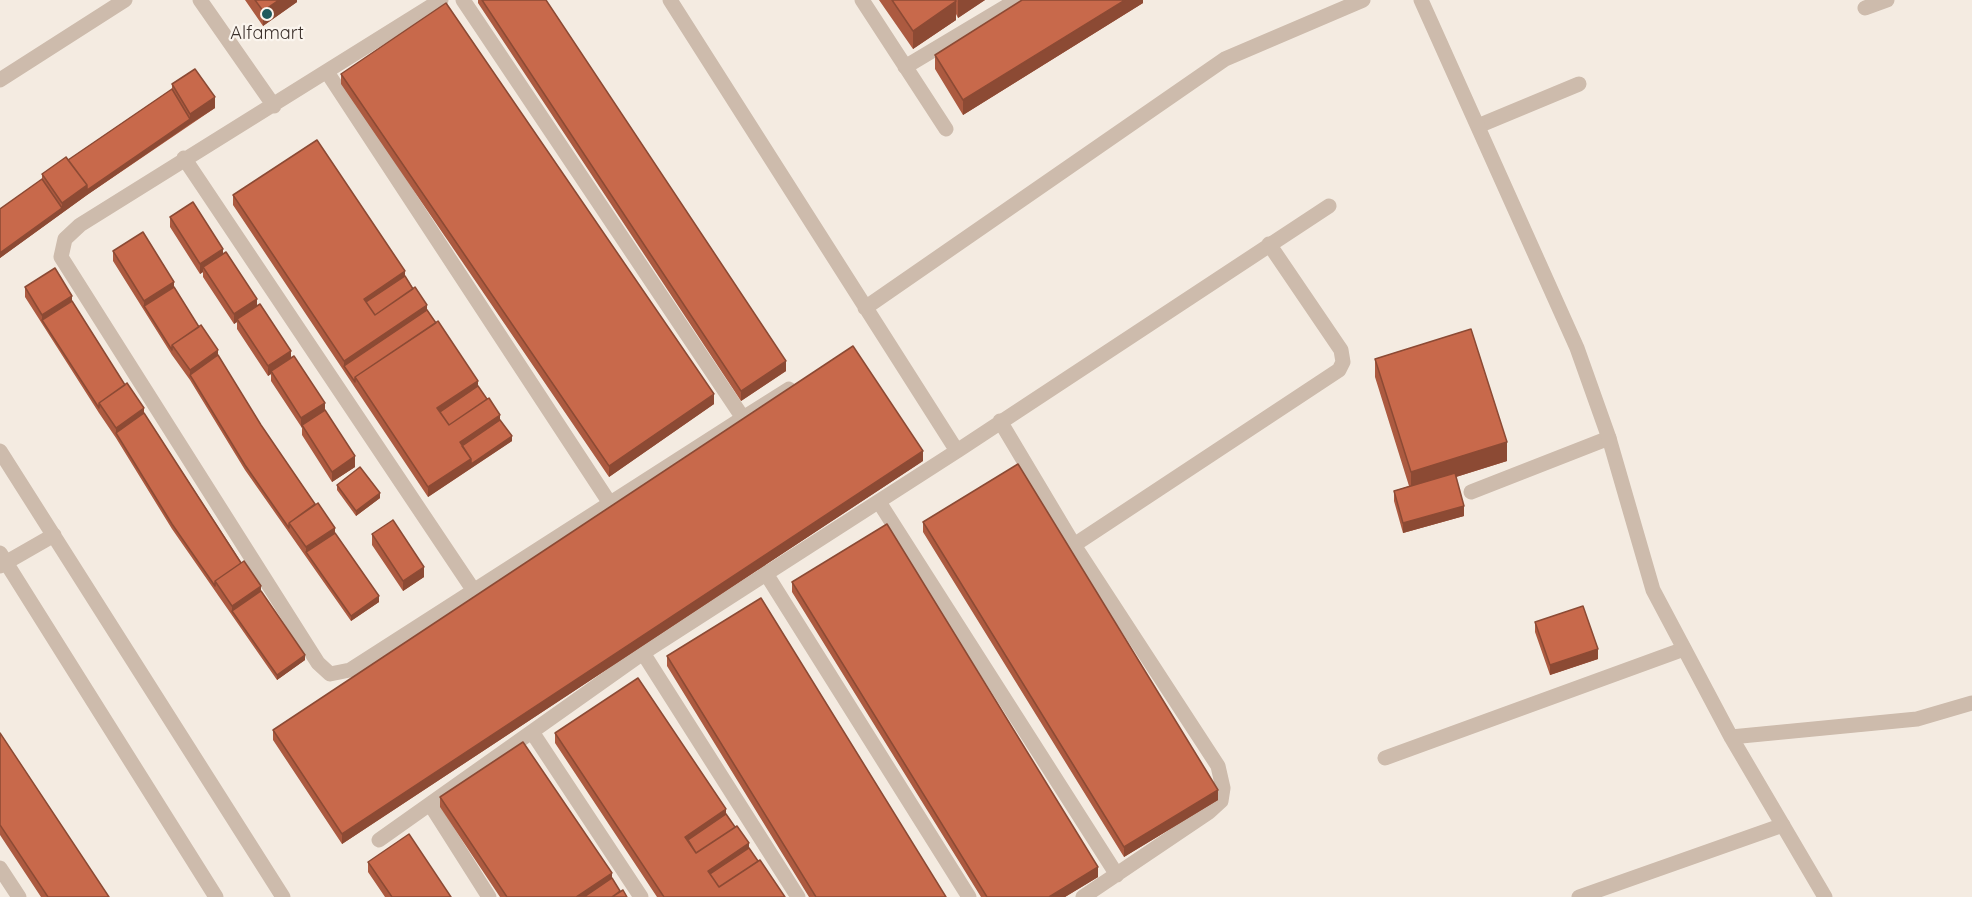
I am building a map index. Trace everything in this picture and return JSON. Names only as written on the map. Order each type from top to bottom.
[{"type":"street","points":[[0,80],[125,0]]},
{"type":"street","points":[[200,0],[274,106]]},
{"type":"street","points":[[441,0],[274,106],[184,158],[80,225],[65,239],[61,257],[318,663],[330,674],[350,670],[789,389]]},
{"type":"street","points":[[463,0],[743,418]]},
{"type":"street","points":[[670,0],[957,451]]},
{"type":"street","points":[[862,0],[946,129]]},
{"type":"street","points":[[905,67],[1017,0]]},
{"type":"street","points":[[866,308],[1225,59],[1363,0]]},
{"type":"street","points":[[1421,0],[1577,348],[1609,438],[1653,590],[1731,737],[1826,897]]},
{"type":"street","points":[[1865,8],[1887,0]]},
{"type":"street","points":[[327,72],[610,505]]},
{"type":"street","points":[[1478,126],[1579,84]]},
{"type":"street","points":[[184,158],[474,591]]},
{"type":"street","points":[[380,840],[643,653],[765,572],[879,502],[1329,206]]},
{"type":"street","points":[[1074,544],[1339,370],[1343,362],[1341,350],[1269,244]]},
{"type":"street","points":[[1000,421],[1074,544],[1218,766],[1223,788],[1221,801],[1209,812],[1083,897]]},
{"type":"street","points":[[1471,492],[1609,438]]},
{"type":"street","points":[[0,451],[49,538],[283,897]]},
{"type":"street","points":[[879,502],[1117,875]]},
{"type":"street","points":[[49,538],[6,559],[216,897]]},
{"type":"street","points":[[765,572],[969,897]]},
{"type":"street","points":[[1385,758],[1684,649]]},
{"type":"street","points":[[643,653],[798,897]]},
{"type":"street","points":[[1731,737],[1917,719],[1972,703]]},
{"type":"street","points":[[532,732],[641,897]]},
{"type":"street","points":[[430,804],[489,897]]},
{"type":"street","points":[[1580,897],[1783,825]]},
{"type":"street","points":[[0,868],[19,897]]},
{"type":"building","points":[[255,0],[279,0],[263,11]]},
{"type":"building","points":[[482,0],[546,0],[786,361],[741,391]]},
{"type":"building","points":[[892,0],[955,0],[956,1],[913,31]]},
{"type":"building","points":[[1022,0],[1125,0],[963,100],[935,55]]},
{"type":"building","points":[[446,3],[714,394],[609,466],[341,74]]},
{"type":"building","points":[[195,69],[215,97],[190,114],[172,84]]},
{"type":"building","points":[[172,89],[190,119],[87,190],[87,185],[68,160]]},
{"type":"building","points":[[317,140],[405,271],[364,299],[375,315],[415,287],[427,305],[344,361],[233,195]]},
{"type":"building","points":[[66,157],[87,185],[62,203],[42,174]]},
{"type":"building","points":[[42,179],[62,208],[0,253],[0,209]]},
{"type":"building","points":[[193,202],[223,249],[200,264],[170,217]]},
{"type":"building","points":[[143,232],[174,282],[144,301],[113,251]]},
{"type":"building","points":[[226,252],[257,299],[234,314],[203,267]]},
{"type":"building","points":[[55,268],[72,296],[42,315],[25,287]]},
{"type":"building","points":[[405,276],[413,289],[375,315],[366,302]]},
{"type":"building","points":[[174,287],[199,327],[172,345],[172,350],[144,306]]},
{"type":"building","points":[[72,301],[125,385],[99,403],[99,408],[42,320]]},
{"type":"building","points":[[260,304],[291,351],[268,366],[237,319]]},
{"type":"building","points":[[427,310],[436,323],[355,377],[355,382],[344,366]]},
{"type":"building","points":[[438,321],[478,381],[437,408],[449,425],[489,398],[500,415],[460,442],[471,459],[428,487],[355,377]]},
{"type":"building","points":[[201,325],[218,350],[190,370],[172,345]]},
{"type":"building","points":[[1471,329],[1507,442],[1411,472],[1375,359]]},
{"type":"building","points":[[853,346],[923,451],[342,834],[273,730]]},
{"type":"building","points":[[218,355],[261,425],[315,504],[289,523],[289,528],[245,465],[190,375]]},
{"type":"building","points":[[294,356],[325,403],[301,418],[271,371]]},
{"type":"building","points":[[127,383],[144,408],[116,428],[99,403]]},
{"type":"building","points":[[478,386],[487,399],[449,425],[440,412]]},
{"type":"building","points":[[325,410],[355,456],[332,472],[302,425]]},
{"type":"building","points":[[144,413],[241,563],[215,581],[215,586],[172,524],[116,433]]},
{"type":"building","points":[[500,420],[512,436],[471,464],[471,459],[462,446]]},
{"type":"building","points":[[1018,464],[1218,790],[1124,847],[923,522]]},
{"type":"building","points":[[360,467],[380,493],[356,511],[337,485]]},
{"type":"building","points":[[1455,473],[1464,506],[1403,523],[1394,491]]},
{"type":"building","points":[[318,503],[335,528],[306,547],[289,523]]},
{"type":"building","points":[[393,520],[424,567],[403,581],[372,534]]},
{"type":"building","points":[[887,524],[1098,867],[1049,897],[987,897],[792,582]]},
{"type":"building","points":[[335,533],[379,596],[351,616],[306,552]]},
{"type":"building","points":[[244,561],[261,586],[232,606],[215,581]]},
{"type":"building","points":[[261,591],[305,655],[277,675],[232,611]]},
{"type":"building","points":[[761,598],[946,897],[816,897],[667,656]]},
{"type":"building","points":[[1583,606],[1598,649],[1550,665],[1535,622]]},
{"type":"building","points":[[638,678],[726,809],[685,837],[696,853],[737,826],[749,843],[708,871],[719,887],[760,860],[785,897],[664,897],[555,733]]},
{"type":"building","points":[[0,733],[109,897],[48,897],[0,825]]},
{"type":"building","points":[[523,742],[612,873],[576,897],[507,897],[440,797]]},
{"type":"building","points":[[726,814],[735,827],[696,853],[688,840]]},
{"type":"building","points":[[409,834],[451,897],[392,897],[368,862]]},
{"type":"building","points":[[749,848],[758,861],[719,887],[710,874]]},
{"type":"building","points":[[612,878],[620,891],[612,897],[584,897]]},
{"type":"building","points":[[623,890],[627,897],[612,897]]},
{"type":"place","name":"Alfamart","points":[[267,14]]}]
